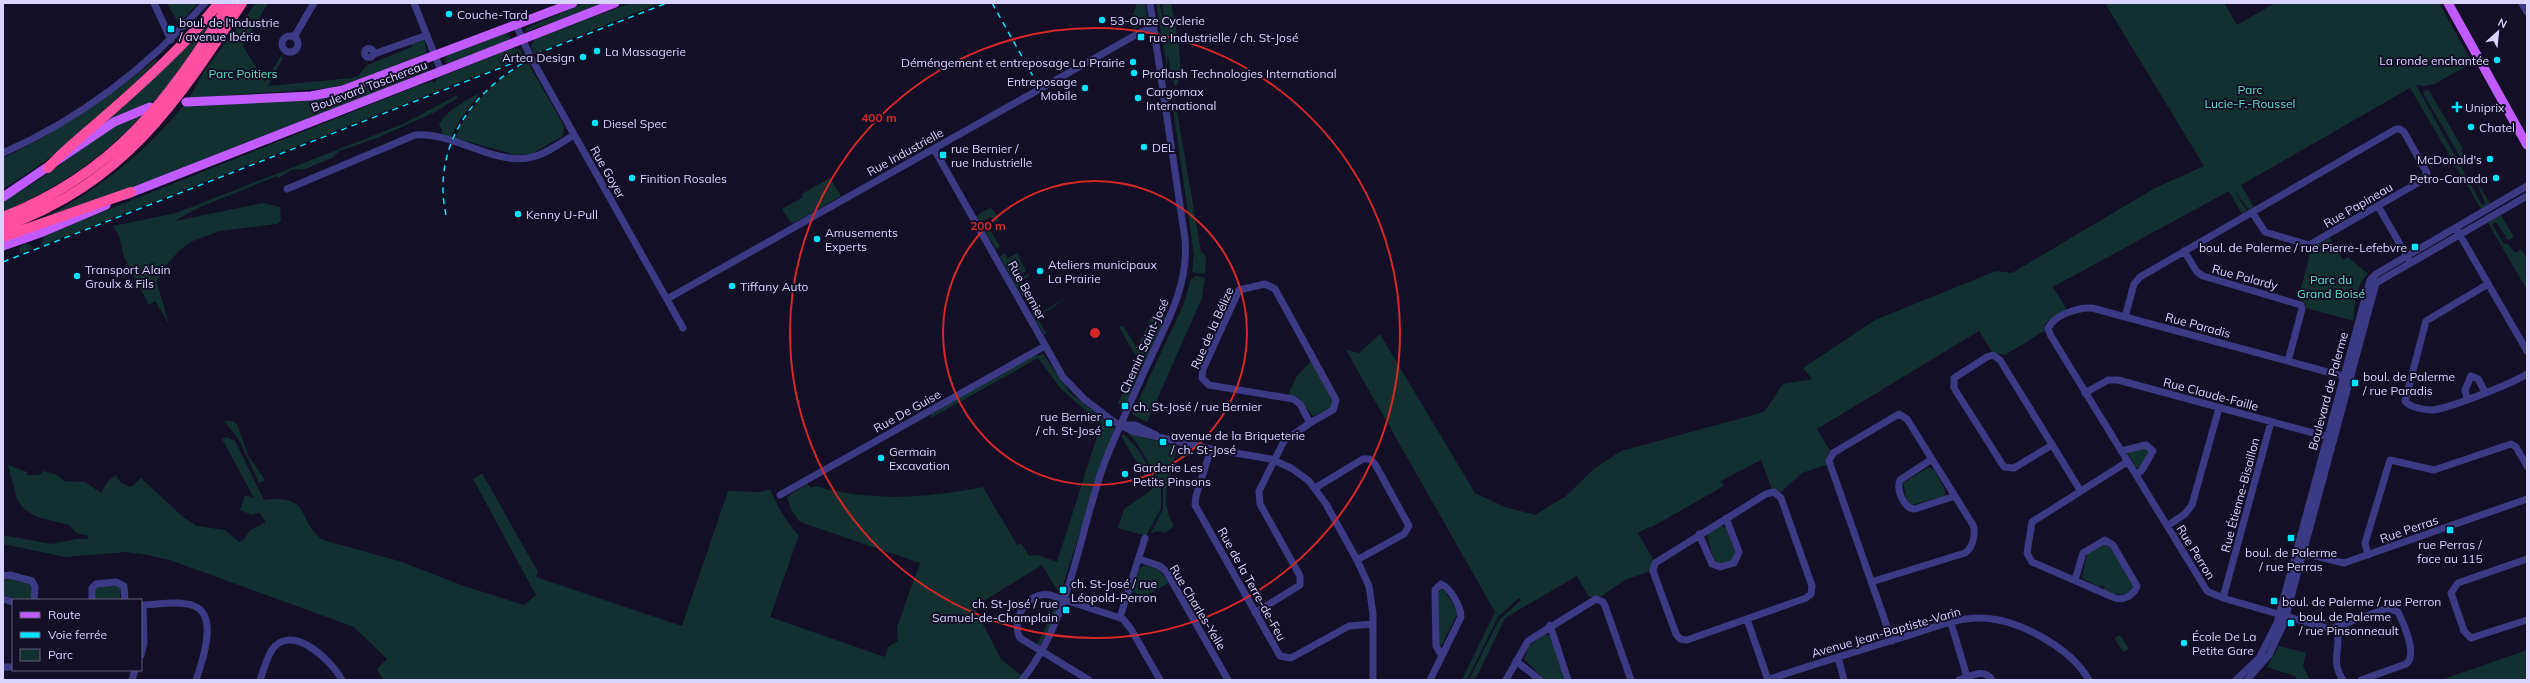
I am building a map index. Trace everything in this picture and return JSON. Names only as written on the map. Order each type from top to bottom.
[{"type":"highway","points":[[48,168],[63,151],[122,101],[219,3]]},
{"type":"highway","points":[[3,218],[66,187],[101,162],[130,138],[175,86],[230,3]]},
{"type":"highway","points":[[3,228],[78,191],[132,149],[171,106],[242,3]]},
{"type":"highway","points":[[229,22],[246,3]]},
{"type":"highway","points":[[3,237],[131,192]]},
{"type":"main road","name":"Boulevard Taschereau","points":[[186,102],[305,96],[336,92],[366,83],[572,3]]},
{"type":"main road","name":"Boulevard Taschereau","points":[[3,246],[83,215],[131,192],[615,3]]},
{"type":"main road","points":[[2448,3],[2527,145]]},
{"type":"main road","points":[[3,197],[114,122],[150,107]]},
{"type":"street","points":[[154,3],[171,40]]},
{"type":"street","points":[[3,153],[48,131],[89,106],[126,79],[171,40],[205,3]]},
{"type":"street","points":[[294,37],[314,3]]},
{"type":"street","points":[[414,3],[441,71]]},
{"type":"street","name":"Chemin Saint-José","points":[[1022,680],[1042,652],[1053,630],[1064,600],[1099,482],[1120,425],[1177,299],[1185,266],[1185,239],[1150,3]]},
{"type":"street","points":[[2522,3],[2527,12]]},
{"type":"street","name":"Rue Goyer","points":[[516,25],[522,40],[574,135],[683,328]]},
{"type":"street","name":"Rue Industrielle","points":[[667,300],[1141,32],[1154,28]]},
{"type":"street","points":[[374,54],[427,35]]},
{"type":"street","name":"Rue Papineau","points":[[2125,317],[2136,280],[2184,251],[2252,212],[2400,128],[2404,132],[2426,171],[2427,177],[2309,245],[2265,232],[2252,212]]},
{"type":"street","points":[[287,189],[415,135],[431,135],[518,159],[534,157],[574,135]]},
{"type":"street","name":"Rue Bernier","points":[[934,149],[1072,389],[1120,425],[1132,431],[1211,449],[1274,460],[1296,471],[1315,488],[1357,560],[1370,591],[1373,624],[1373,680]]},
{"type":"street","name":"Boulevard de Palerme","points":[[2458,231],[2527,186]]},
{"type":"street","name":"Boulevard de Palerme","points":[[2243,679],[2264,652],[2283,615],[2347,377],[2375,285],[2378,280],[2409,259],[2458,231],[2527,196]]},
{"type":"street","points":[[2378,206],[2409,259]]},
{"type":"street","points":[[2458,231],[2527,351]]},
{"type":"street","name":"Rue Palardy","points":[[2184,251],[2197,272],[2202,276],[2301,305],[2302,309],[2288,361]]},
{"type":"street","name":"Rue de la Bélize","points":[[1255,613],[1296,590],[1301,582],[1258,501],[1259,491],[1286,438],[1335,408],[1335,398],[1273,288],[1265,284],[1241,288],[1203,369],[1203,381],[1209,385],[1293,399],[1300,404],[1310,423]]},
{"type":"street","points":[[2488,284],[2426,321],[2404,400],[2409,405],[2431,410],[2513,382],[2527,374]]},
{"type":"street","name":"Rue Paradis","points":[[2048,331],[2052,323],[2080,308],[2092,308],[2347,377]]},
{"type":"street","name":"Rue Perron","points":[[2048,331],[2205,588],[2223,598],[2328,628],[2336,627]]},
{"type":"street","name":"Rue De Guise","points":[[780,496],[1046,346]]},
{"type":"street","points":[[2052,445],[2014,468],[2004,468],[1954,388],[1954,378],[1987,357],[1998,358],[2080,490]]},
{"type":"street","points":[[2467,398],[2465,390],[2471,376],[2478,379],[2485,392]]},
{"type":"street","name":"Rue Claude-Faille","points":[[2085,393],[2105,382],[2114,380],[2331,438]]},
{"type":"street","points":[[2166,526],[2186,514],[2192,505],[2219,408]]},
{"type":"street","points":[[1871,582],[1969,551],[1974,526],[1908,418],[1899,414],[1830,456],[1830,463],[1871,582],[1892,641]]},
{"type":"street","name":"Rue Étienne-Bisaillon","points":[[2223,598],[2271,422]]},
{"type":"street","points":[[2368,555],[2365,543],[2390,460],[2434,470],[2509,444],[2516,447],[2527,466]]},
{"type":"street","points":[[2121,451],[2146,445],[2153,451],[2142,470],[2136,475]]},
{"type":"street","name":"Rue de la Terre-de-Feu","points":[[1211,449],[1196,496],[1195,505],[1279,654],[1287,659],[1349,626],[1373,624]]},
{"type":"street","points":[[1315,488],[1363,459],[1370,459],[1375,464],[1408,526],[1404,534],[1357,560]]},
{"type":"street","points":[[1932,459],[1900,480],[1899,488],[1905,504],[1910,508],[1915,509],[1955,496]]},
{"type":"street","points":[[2075,580],[2084,553],[2100,542],[2107,540],[2113,545],[2136,586],[2133,593],[2125,598],[2118,599],[2030,561],[2027,551],[2034,520],[2127,462]]},
{"type":"street","points":[[1771,492],[1778,494],[1812,586],[1812,592],[1808,597],[1687,640],[1676,636],[1653,567],[1656,561],[1726,518],[1766,494],[1771,492]]},
{"type":"street","name":"Rue Perras","points":[[2300,553],[2339,563],[2368,555],[2527,499]]},
{"type":"street","points":[[1699,534],[1712,564],[1720,567],[1734,563],[1739,552],[1726,518]]},
{"type":"street","points":[[1120,617],[1145,538]]},
{"type":"street","name":"Rue Charles-Yelle","points":[[1139,559],[1165,570],[1228,680]]},
{"type":"street","points":[[2527,559],[2458,584],[2451,593],[2464,631],[2471,638],[2527,620]]},
{"type":"street","points":[[3,576],[10,575],[33,582],[34,599]]},
{"type":"street","points":[[92,599],[92,588],[96,584],[116,582],[124,586],[125,599]]},
{"type":"street","points":[[1430,680],[1442,656],[1461,614],[1448,588],[1441,584],[1435,590],[1436,646],[1442,656]]},
{"type":"street","points":[[1089,680],[1020,638],[1016,628],[1018,617],[1038,595],[1046,594],[1120,617],[1131,629],[1160,680]]},
{"type":"street","points":[[1506,680],[1528,641],[1550,625],[1590,601],[1596,599],[1603,602],[1631,680]]},
{"type":"street","points":[[142,651],[144,644],[142,605],[190,605],[196,607],[203,614],[206,624],[206,651],[196,680]]},
{"type":"street","points":[[2343,680],[2335,665],[2339,640],[2336,627],[2388,608],[2395,610],[2399,614],[2412,652],[2411,660],[2406,664],[2361,680]]},
{"type":"street","name":"Avenue Jean-Baptiste-Varin","points":[[1767,680],[1951,623],[1981,618],[2013,625],[2062,648],[2078,664],[2089,680]]},
{"type":"street","points":[[1747,619],[1767,680]]},
{"type":"street","points":[[1951,623],[1968,679]]},
{"type":"street","points":[[1550,625],[1568,680]]},
{"type":"street","points":[[260,680],[273,648],[281,642],[290,641],[300,643],[318,652],[329,662],[342,680]]},
{"type":"street","points":[[1838,657],[1844,680]]},
{"type":"street","points":[[1516,661],[1540,680]]},
{"type":"street","points":[[1959,680],[1968,679],[1974,674],[1983,673],[1992,680]]},
{"type":"green space","points":[[167,3],[198,3],[179,24]]},
{"type":"green space","name":"Parc Poitiers","points":[[256,3],[268,3],[243,46],[265,82],[281,56],[283,58],[268,86],[352,78],[358,76],[367,65],[412,47],[411,44],[424,38],[427,53],[347,84],[332,88],[189,98],[205,70]]},
{"type":"green space","points":[[584,3],[607,3],[525,32],[526,28]]},
{"type":"green space","points":[[631,3],[660,3],[534,54],[531,46],[535,39]]},
{"type":"green space","points":[[1137,3],[1145,3],[1146,19],[1143,24],[1135,29],[1129,25]]},
{"type":"green space","points":[[1156,3],[1160,3],[1166,36],[1168,52],[1167,68]]},
{"type":"green space","points":[[1162,3],[1171,3],[1179,46],[1180,71],[1179,80],[1175,87],[1168,57]]},
{"type":"green space","name":"Parc Lucie-F.-Roussel","points":[[2105,3],[2224,3],[2237,25],[2275,3],[2439,3],[2474,66],[2468,65],[2435,84],[2424,86],[2416,85],[2482,205],[2485,203],[2476,181],[2490,203],[2481,209],[2410,88],[2241,185],[2254,207],[2249,210],[2233,189],[2247,211],[2242,214],[2229,191],[2053,287],[2067,310],[2046,322],[2044,331],[2005,355],[1992,352],[1979,331],[1817,429],[1830,451],[1827,456],[1826,465],[1802,473],[1781,492],[1772,489],[1761,460],[1721,481],[1724,486],[1650,528],[1649,527],[1638,533],[1653,559],[1650,571],[1625,580],[1600,597],[1589,597],[1577,576],[1505,618],[1475,680],[1469,680],[1499,620],[1521,600],[1519,598],[1498,617],[1467,680],[1462,680],[1495,612],[1346,350],[1359,353],[1380,334],[1475,493],[1505,507],[1535,515],[1566,496],[1595,468],[1621,451],[1764,412],[1783,384],[1812,379],[1803,368],[1875,320],[1996,271],[2012,273],[2155,188],[2204,166]]},
{"type":"green space","points":[[213,15],[215,16],[174,78],[154,101],[117,116],[102,126],[104,122]]},
{"type":"green space","points":[[505,33],[509,34],[507,35],[510,36],[510,40],[448,64],[445,62],[446,56]]},
{"type":"green space","points":[[512,48],[520,49],[524,57],[41,246],[44,236],[412,88],[433,81],[434,83],[438,78]]},
{"type":"green space","points":[[155,60],[157,61],[84,130],[45,161],[3,189],[3,158],[44,137],[82,114]]},
{"type":"green space","points":[[528,63],[564,126],[563,136],[531,154],[516,155],[455,138],[468,115],[485,94],[505,76]]},
{"type":"green space","points":[[425,65],[429,68],[428,72],[135,187],[38,221],[79,198],[134,157],[168,124],[183,106],[328,98],[357,91]]},
{"type":"green space","points":[[2428,89],[2463,149],[2461,150],[2472,169],[2459,155],[2423,93]]},
{"type":"green space","points":[[480,93],[459,121],[451,137],[443,134],[439,124],[447,114],[457,106]]},
{"type":"green space","points":[[457,95],[458,98],[433,113],[377,138],[339,151],[334,157],[305,169],[292,170],[278,178],[277,176],[198,208],[175,221],[263,203],[280,207],[281,221],[277,224],[220,231],[190,242],[179,251],[160,272],[157,283],[169,324],[155,301],[149,305],[124,257],[119,236],[113,226],[176,213],[403,124]]},
{"type":"green space","points":[[1175,100],[1201,251],[1206,256],[1205,274],[1192,272],[1194,255],[1172,102]]},
{"type":"green space","points":[[144,114],[96,158],[62,182],[3,212],[3,201],[37,181],[114,126]]},
{"type":"green space","points":[[830,178],[841,196],[794,223],[790,222],[782,209],[803,197],[802,194]]},
{"type":"green space","points":[[991,207],[999,220],[988,226],[1000,247],[996,249],[983,228],[994,221],[991,217],[980,222],[976,216]]},
{"type":"green space","points":[[2501,215],[2514,237],[2508,240],[2496,222],[2492,224],[2504,244],[2508,244],[2515,253],[2521,249],[2527,259],[2527,290],[2488,223]]},
{"type":"green space","name":"Parc du Grand Boisé","points":[[2330,238],[2343,260],[2348,257],[2368,274],[2358,289],[2354,310],[2354,321],[2306,308],[2304,302],[2298,299],[2312,247]]},
{"type":"green space","points":[[26,243],[34,248],[20,254],[19,248]]},
{"type":"green space","points":[[1004,253],[1007,259],[1017,253],[1026,271],[1021,274],[1022,277],[1014,282],[1000,257]]},
{"type":"green space","points":[[1028,274],[1029,276],[1022,280],[1035,303],[1029,306],[1014,283]]},
{"type":"green space","points":[[1196,276],[1205,278],[1202,298],[1147,422],[1132,414],[1183,306],[1191,279]]},
{"type":"green space","points":[[1068,297],[1037,318],[1047,334],[1044,335],[1032,314],[1038,309],[1040,313]]},
{"type":"green space","points":[[1152,315],[1163,315],[1166,317],[1125,406],[1123,407],[1118,403],[1139,361],[1119,327],[1123,326],[1137,348]]},
{"type":"green space","points":[[1043,354],[1070,393],[1114,429],[1061,591],[1059,593],[1042,565],[974,607],[1001,659],[1022,676],[1019,680],[383,680],[377,669],[387,659],[354,627],[170,560],[126,552],[65,557],[3,544],[3,535],[51,544],[76,539],[88,539],[88,536],[77,533],[69,525],[37,517],[24,509],[17,499],[8,465],[27,472],[27,475],[39,475],[44,471],[57,475],[65,481],[85,482],[101,493],[108,481],[116,475],[121,483],[131,487],[141,478],[183,517],[197,526],[225,530],[239,542],[244,540],[250,530],[266,522],[259,513],[252,515],[240,510],[245,495],[254,498],[222,439],[226,437],[235,441],[264,500],[279,499],[290,501],[297,505],[314,532],[323,540],[399,561],[464,586],[524,605],[536,595],[473,479],[482,473],[538,572],[536,577],[682,626],[728,491],[761,492],[770,489],[787,521],[799,535],[770,617],[885,657],[888,647],[898,641],[897,627],[920,563],[800,522],[791,510],[787,497],[807,484],[811,488],[815,486],[857,494],[899,497],[941,494],[983,487],[1017,545],[1021,543],[1029,556],[1038,555],[1057,562],[1101,424],[1061,389],[1038,358],[931,418],[931,414],[1034,356]]},
{"type":"green space","points":[[1311,361],[1333,401],[1331,408],[1313,416],[1299,398],[1288,395],[1297,376]]},
{"type":"green space","points":[[224,421],[232,421],[237,424],[248,455],[265,480],[259,483],[238,438]]},
{"type":"green space","points":[[1127,433],[1178,447],[1169,477],[1166,497],[1169,516],[1174,526],[1165,533],[1158,531],[1151,533],[1163,509],[1163,486],[1134,439]]},
{"type":"green space","points":[[1124,434],[1139,451],[1161,487],[1161,508],[1146,536],[1118,528],[1124,509],[1153,489],[1121,436]]},
{"type":"green space","points":[[2146,447],[2150,452],[2140,468],[2136,468],[2128,453]]},
{"type":"green space","points":[[1929,467],[1935,470],[1946,493],[1944,496],[1912,505],[1907,501],[1903,483]]},
{"type":"green space","points":[[1721,526],[1726,528],[1736,554],[1733,560],[1720,564],[1714,560],[1707,537],[1709,533]]},
{"type":"green space","points":[[2104,544],[2110,547],[2133,585],[2128,593],[2121,595],[2112,593],[2104,590],[2105,586],[2101,585],[2099,587],[2082,578],[2087,554]]},
{"type":"green space","points":[[1144,565],[1159,569],[1169,583],[1145,596],[1132,592],[1139,569]]},
{"type":"green space","points":[[7,577],[32,585],[31,599],[15,599],[3,595],[3,582]]},
{"type":"green space","points":[[116,585],[121,587],[120,599],[95,599],[96,587]]},
{"type":"green space","points":[[1441,589],[1445,591],[1458,613],[1441,646],[1439,645],[1439,593]]},
{"type":"green space","points":[[1057,602],[1059,607],[1052,625],[1040,645],[1037,645]]},
{"type":"green space","points":[[1545,634],[1551,635],[1564,680],[1545,680],[1524,659],[1529,646]]},
{"type":"green space","points":[[2120,635],[2129,649],[2123,652],[2114,638]]},
{"type":"green space","points":[[2279,646],[2306,653],[2303,666],[2310,680],[2298,680],[2295,676],[2267,667]]},
{"type":"green space","points":[[2527,650],[2527,680],[2442,680],[2450,677]]},
{"type":"railway","points":[[3,262],[667,3]]},
{"type":"railway","points":[[992,3],[1034,78]]},
{"type":"railway","points":[[446,215],[443,191],[444,168],[450,147],[459,127],[471,108],[486,92],[503,76],[523,63]]},
{"type":"place","name":"Couche-Tard","points":[[449,14]]},
{"type":"place","name":"53-Onze Cyclerie","points":[[1102,20]]},
{"type":"place","name":"boul. de l'Industrie / avenue Ibéria","points":[[171,29]]},
{"type":"place","name":"rue Industrielle / ch. St-José","points":[[1141,37]]},
{"type":"place","name":"La Massagerie","points":[[597,51]]},
{"type":"place","name":"Artea Design","points":[[583,57]]},
{"type":"place","name":"La ronde enchantée","points":[[2497,60]]},
{"type":"place","name":"Déméngement et entreposage La Prairie","points":[[1133,62]]},
{"type":"place","name":"Proflash Technologies International","points":[[1134,73]]},
{"type":"place","name":"Entreposage Mobile","points":[[1085,88]]},
{"type":"place","name":"Cargomax International","points":[[1138,98]]},
{"type":"place","name":"Uniprix","points":[[2457,107]]},
{"type":"place","name":"Diesel Spec","points":[[595,123]]},
{"type":"place","name":"Chatel","points":[[2471,127]]},
{"type":"place","name":"DEL","points":[[1144,147]]},
{"type":"place","name":"rue Bernier / rue Industrielle","points":[[943,155]]},
{"type":"place","name":"McDonald's","points":[[2490,159]]},
{"type":"place","name":"Finition Rosales","points":[[632,178]]},
{"type":"place","name":"Petro-Canada","points":[[2496,178]]},
{"type":"place","name":"Kenny U-Pull","points":[[518,214]]},
{"type":"place","name":"Amusements Experts","points":[[817,239]]},
{"type":"place","name":"boul. de Palerme / rue Pierre-Lefebvre","points":[[2415,247]]},
{"type":"place","name":"Ateliers municipaux La Prairie","points":[[1040,271]]},
{"type":"place","name":"Transport Alain Groulx & Fils","points":[[77,276]]},
{"type":"place","name":"Tiffany Auto","points":[[732,286]]},
{"type":"place","name":"boul. de Palerme / rue Paradis","points":[[2355,383]]},
{"type":"place","name":"ch. St-José / rue Bernier","points":[[1125,406]]},
{"type":"place","name":"rue Bernier / ch. St-José","points":[[1109,423]]},
{"type":"place","name":"avenue de la Briqueterie / ch. St-José","points":[[1163,442]]},
{"type":"place","name":"Germain Excavation","points":[[881,458]]},
{"type":"place","name":"Garderie Les Petits Pinsons","points":[[1125,474]]},
{"type":"place","name":"rue Perras / face au 115","points":[[2450,530]]},
{"type":"place","name":"boul. de Palerme / rue Perras","points":[[2291,538]]},
{"type":"place","name":"ch. St-José / rue Léopold-Perron","points":[[1063,590]]},
{"type":"place","name":"boul. de Palerme / rue Perron","points":[[2274,601]]},
{"type":"place","name":"ch. St-José / rue Samuel-de-Champlain","points":[[1066,610]]},
{"type":"place","name":"boul. de Palerme / rue Pinsonneault","points":[[2291,623]]},
{"type":"place","name":"École De La Petite Gare","points":[[2184,643]]}]
